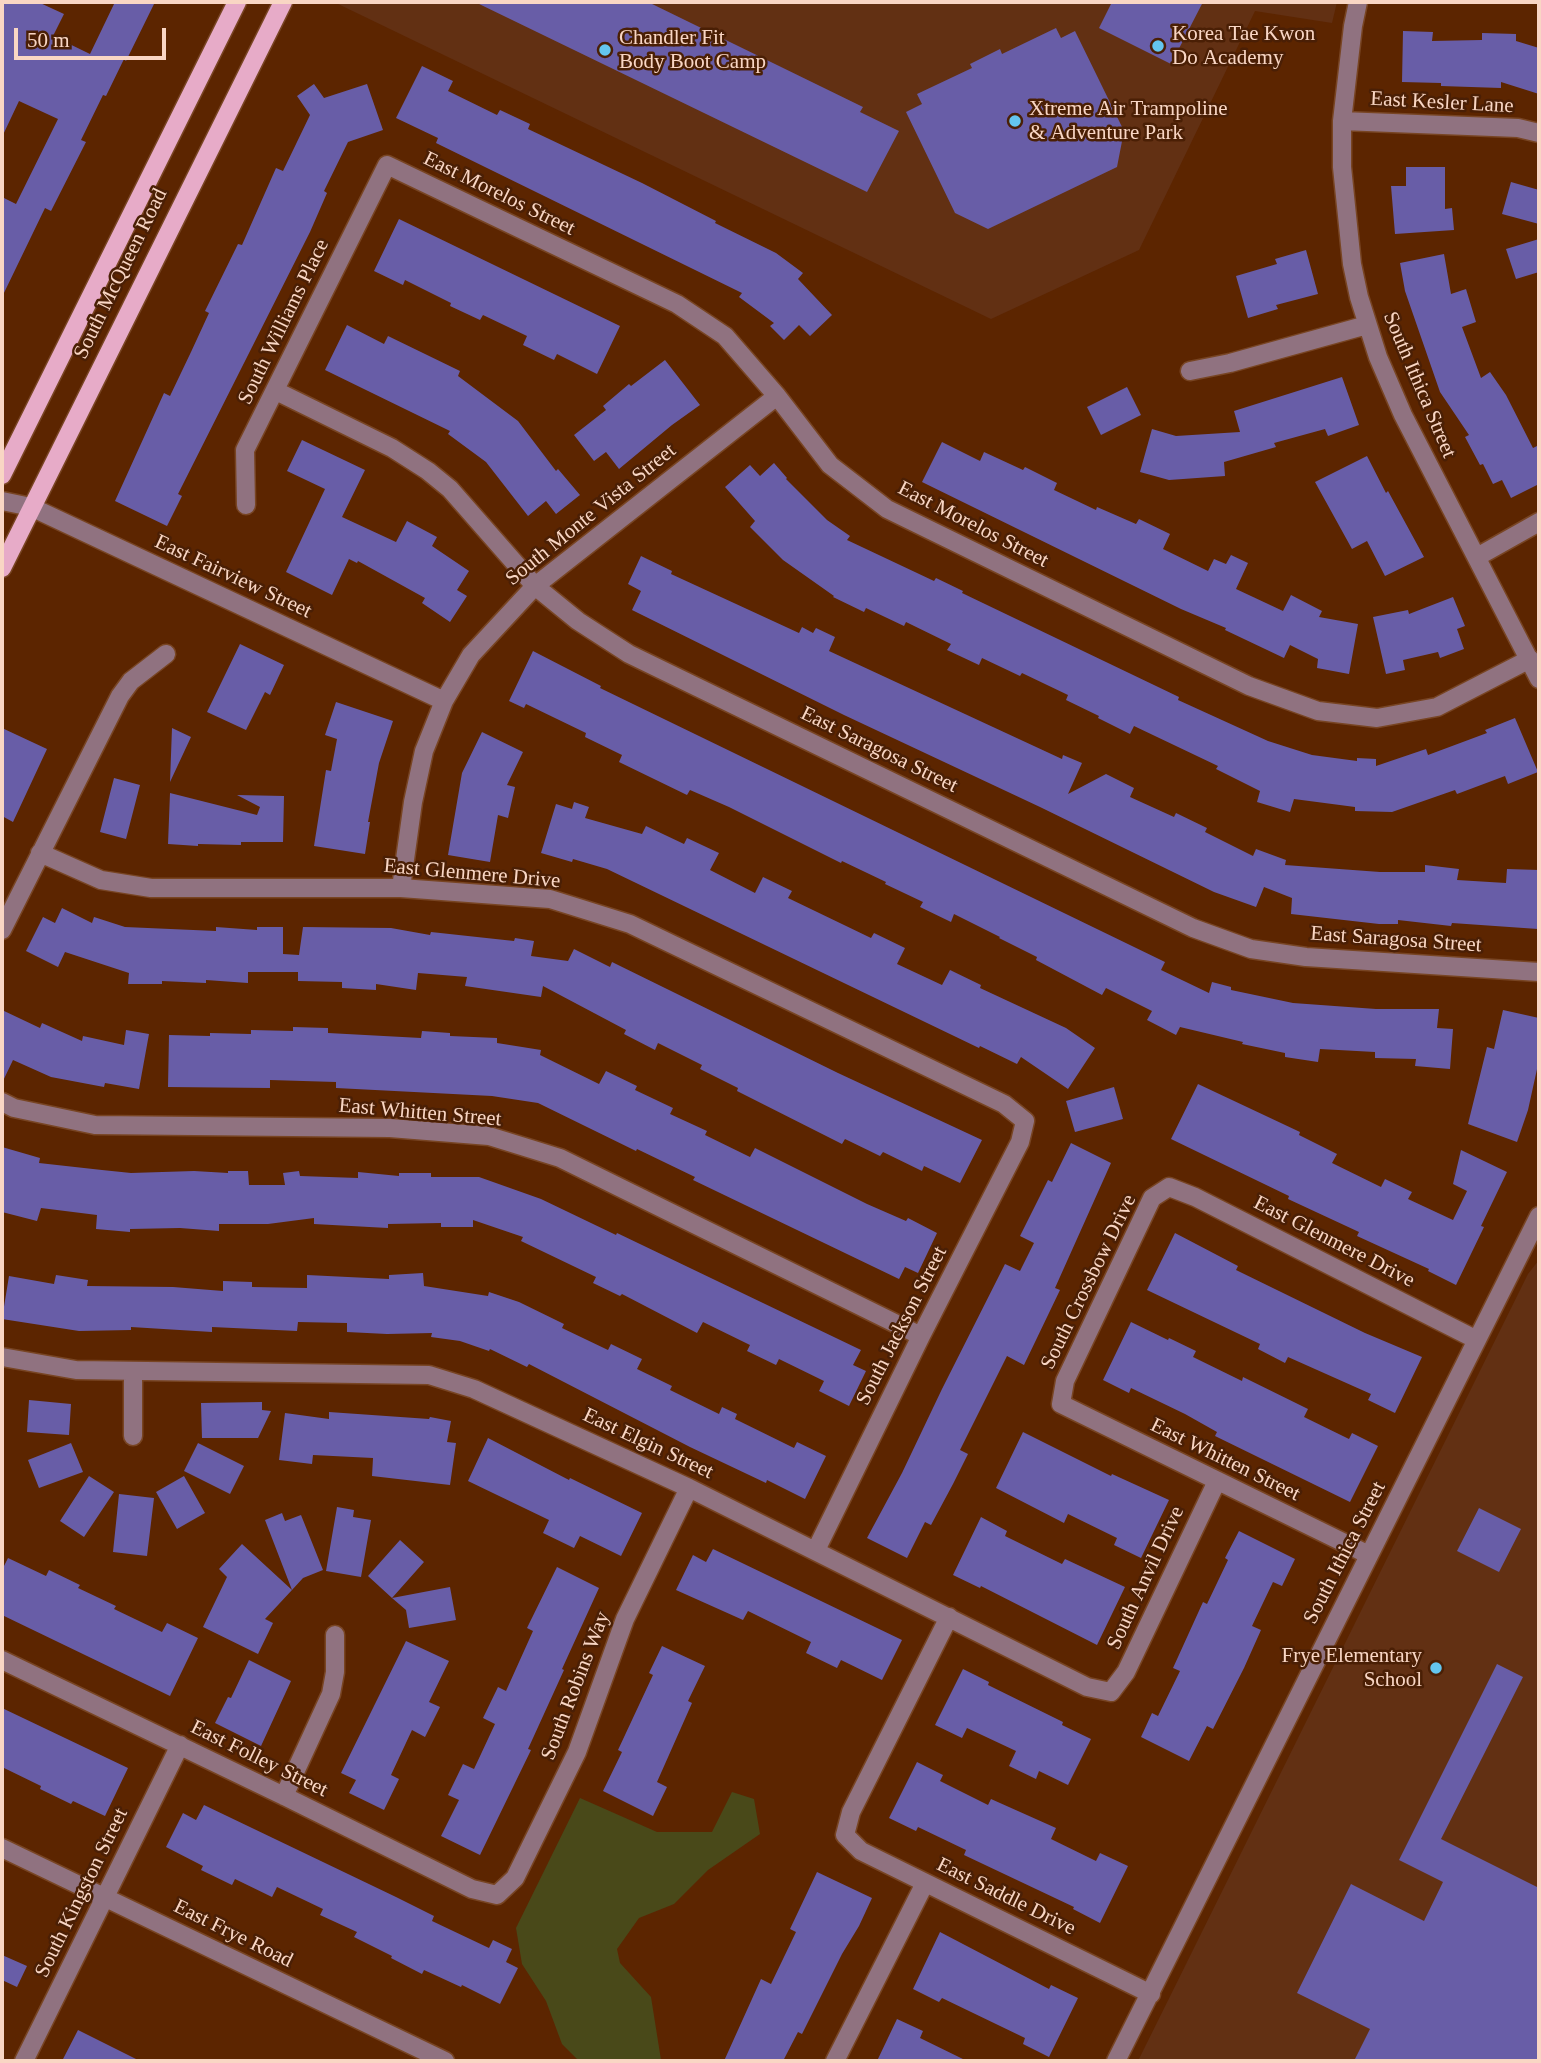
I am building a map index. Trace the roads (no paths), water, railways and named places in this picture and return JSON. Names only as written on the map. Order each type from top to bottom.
[{"type":"main road","name":"South McQueen Road","points":[[2,475],[237,2]]},
{"type":"main road","name":"South McQueen Road","points":[[2,568],[283,2]]},
{"type":"street","name":"South Ithica Street","points":[[1358,2],[1342,121],[1342,167],[1352,264],[1367,325],[1402,415],[1539,679]]},
{"type":"street","name":"East Kesler Lane","points":[[1342,121],[1518,128],[1539,133]]},
{"type":"street","name":"South Williams Place","points":[[246,505],[246,450],[387,165]]},
{"type":"street","name":"East Morelos Street","points":[[387,165],[677,304],[725,336],[777,396],[830,465],[887,509],[1249,686],[1318,711],[1377,718],[1437,707],[1530,659]]},
{"type":"street","points":[[1190,371],[1230,363],[1367,325]]},
{"type":"street","name":"East Saragosa Street","points":[[276,391],[391,448],[428,471],[450,489],[535,586],[578,621],[629,654],[1193,928],[1251,949],[1306,957],[1539,972]]},
{"type":"street","name":"South Monte Vista Street","points":[[401,888],[413,802],[424,751],[443,701],[471,655],[535,586],[777,396]]},
{"type":"street","name":"East Fairview Street","points":[[2,501],[32,507],[443,701]]},
{"type":"street","points":[[1477,557],[1539,522]]},
{"type":"street","points":[[2,930],[120,696],[131,681],[166,654]]},
{"type":"street","name":"East Glenmere Drive","points":[[40,853],[101,880],[151,888],[401,888],[550,899],[630,924],[1004,1104],[1025,1121]]},
{"type":"street","name":"East Whitten Street","points":[[2,1102],[14,1108],[95,1125],[390,1128],[489,1136],[560,1158],[921,1336]]},
{"type":"street","name":"South Jackson Street","points":[[816,1550],[1020,1142],[1025,1121]]},
{"type":"street","name":"East Glenmere Drive","points":[[1169,1186],[1478,1340]]},
{"type":"street","name":"South Crossbow Drive","points":[[1061,1404],[1065,1381],[1152,1198],[1169,1186]]},
{"type":"street","name":"South Ithica Street","points":[[1116,2061],[1537,1225]]},
{"type":"street","name":"East Elgin Street","points":[[2,1357],[76,1370],[429,1375],[474,1389],[689,1488],[1087,1687],[1111,1692]]},
{"type":"street","points":[[133,1371],[134,1436]]},
{"type":"street","name":"East Whitten Street","points":[[1061,1404],[1369,1555]]},
{"type":"street","name":"South Anvil Drive","points":[[1111,1692],[1126,1672],[1217,1481]]},
{"type":"street","name":"South Robins Way","points":[[497,1895],[515,1878],[577,1752],[625,1619],[689,1488]]},
{"type":"street","name":"East Saddle Drive","points":[[949,1617],[851,1812],[845,1835],[861,1851],[1151,1994]]},
{"type":"street","points":[[284,1796],[331,1694],[335,1672],[335,1635]]},
{"type":"street","name":"East Folley Street","points":[[2,1660],[472,1889],[497,1895]]},
{"type":"street","name":"South Kingston Street","points":[[24,2061],[180,1745]]},
{"type":"street","name":"East Frye Road","points":[[2,1848],[445,2061]]},
{"type":"street","points":[[835,2061],[925,1883]]},
{"type":"place","name":"Korea Tae Kwon Do Academy","points":[[1158,46]]},
{"type":"place","name":"Chandler Fit Body Boot Camp","points":[[605,50]]},
{"type":"place","name":"Xtreme Air Trampoline & Adventure Park","points":[[1015,121]]},
{"type":"place","name":"Frye Elementary School","points":[[1436,1668]]}]
